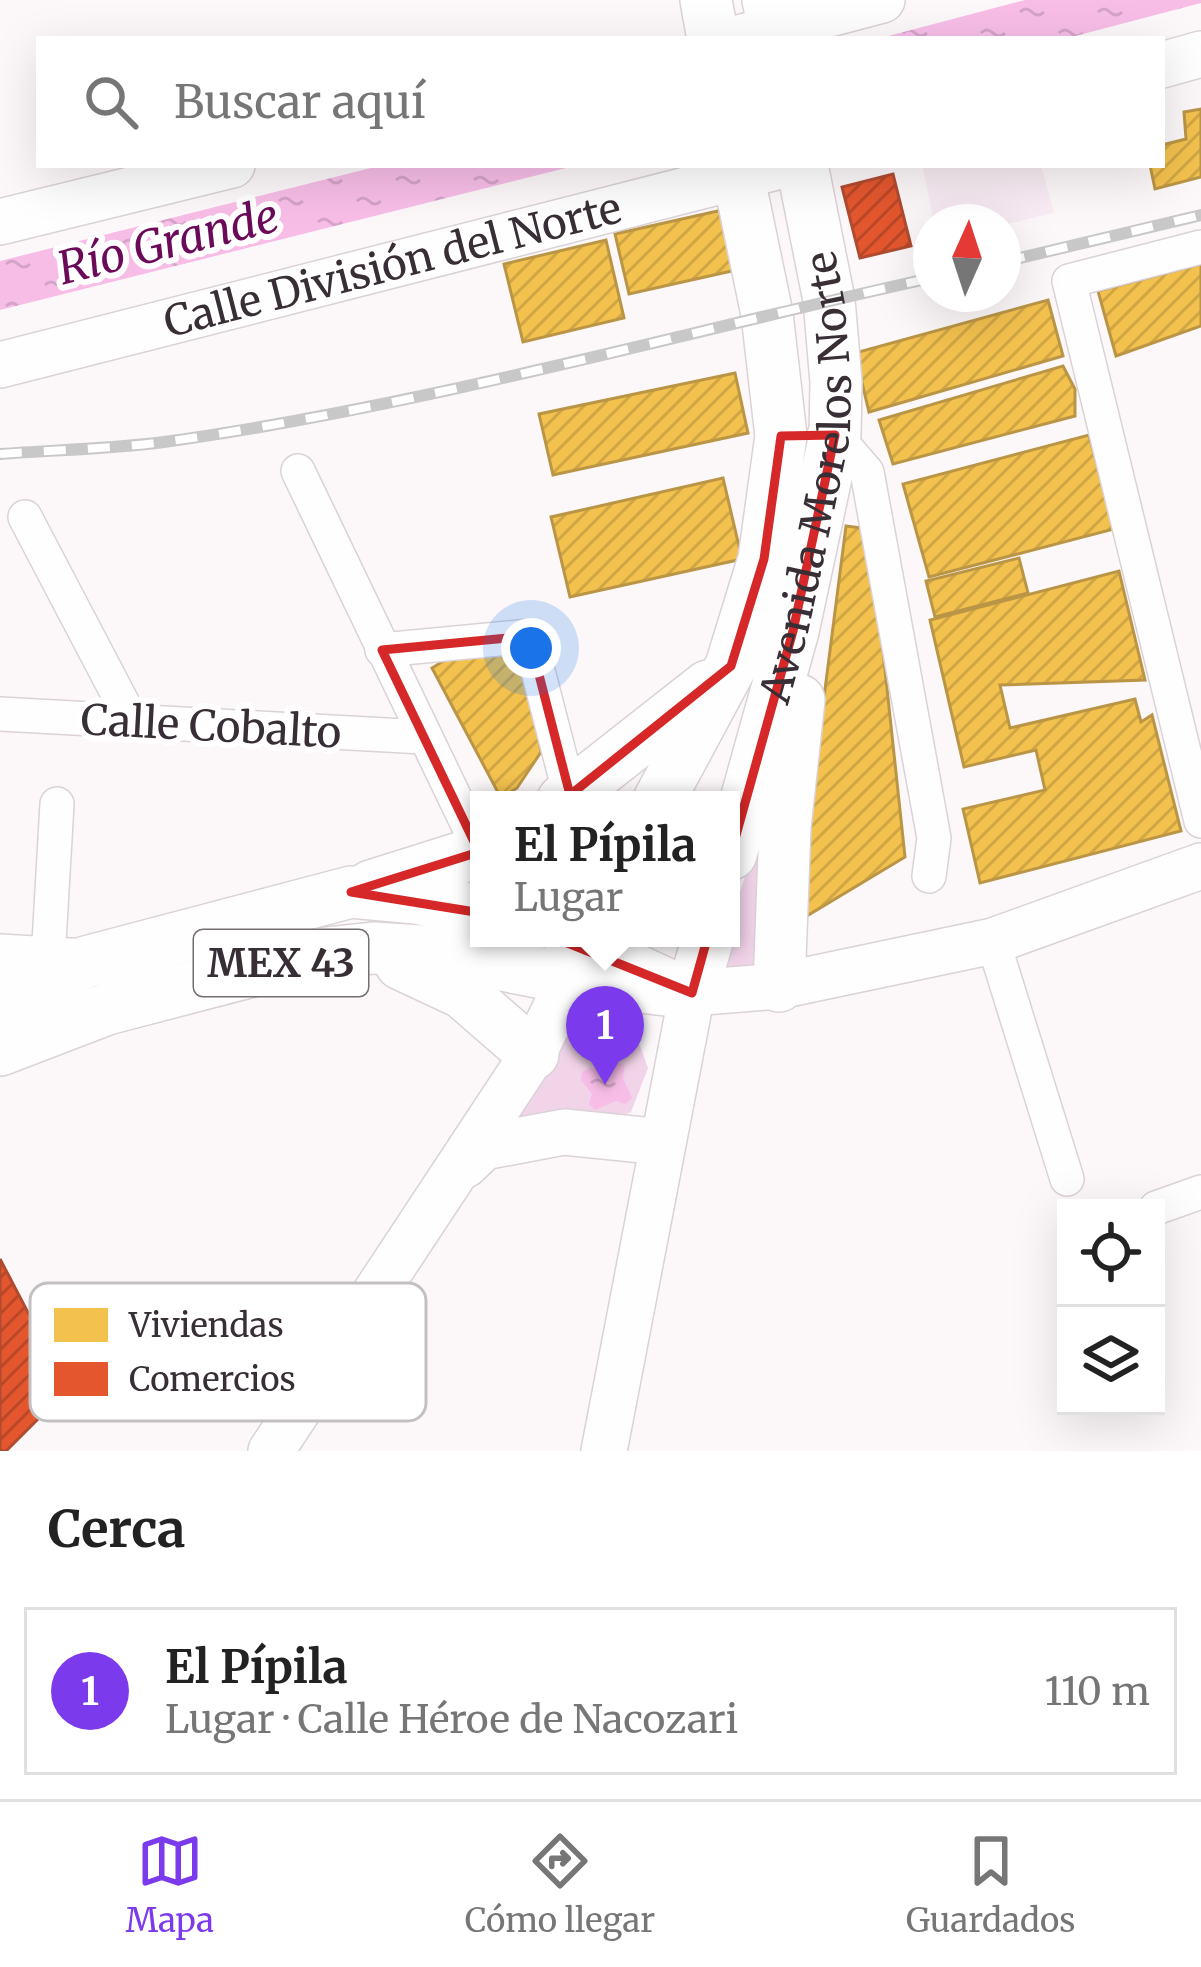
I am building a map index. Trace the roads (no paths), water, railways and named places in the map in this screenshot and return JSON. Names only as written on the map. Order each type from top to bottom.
[{"type":"main road","points":[[706,0],[712,36]]},
{"type":"main road","points":[[764,27],[882,0]]},
{"type":"main road","points":[[1165,64],[1201,54]]},
{"type":"main road","points":[[0,222],[220,168]]},
{"type":"main road","name":"Avenida Morelos Norte","points":[[663,791],[731,666],[764,559],[781,436],[752,168]]},
{"type":"main road","name":"Calle División del Norte","points":[[0,364],[752,168]]},
{"type":"main road","name":"Avenida Morelos Norte","points":[[740,822],[793,631],[835,435],[829,300],[803,168]]},
{"type":"main road","points":[[779,986],[785,827],[800,706],[793,631]]},
{"type":"main road","points":[[575,791],[731,666]]},
{"type":"main road","points":[[351,892],[470,853]]},
{"type":"main road","points":[[692,993],[779,986],[993,941],[1201,866]]},
{"type":"main road","name":"MEX 43","points":[[0,1003],[67,961],[351,892],[470,909]]},
{"type":"main road","points":[[604,1451],[692,993],[705,947]]},
{"type":"main road","name":"MEX 43","points":[[0,1050],[106,1010],[317,954],[373,948],[580,950],[692,993]]},
{"type":"main road","points":[[384,1283],[532,1054],[580,950]]},
{"type":"main road","points":[[317,954],[393,961],[426,972],[463,992],[532,1054]]},
{"type":"main road","points":[[0,957],[67,961]]},
{"type":"main road","points":[[460,1170],[484,1147],[564,1132],[663,1142]]},
{"type":"main road","points":[[272,1451],[292,1421]]},
{"type":"street","points":[[1201,247],[1069,281],[1201,820]]},
{"type":"street","points":[[781,436],[835,435],[867,472],[934,838],[929,876]]},
{"type":"street","points":[[298,471],[470,832]]},
{"type":"street","points":[[25,517],[132,721]]},
{"type":"street","points":[[382,650],[530,637],[566,791]]},
{"type":"street","name":"Calle Cobalto","points":[[0,714],[423,737]]},
{"type":"street","points":[[57,804],[67,961]]},
{"type":"street","points":[[993,941],[1067,1179]]},
{"type":"street","points":[[1165,1205],[1201,1192]]},
{"type":"water","points":[[1025,0],[1201,0],[1075,36],[888,36]]},
{"type":"water","name":"Río Grande","points":[[371,168],[566,168],[0,310],[0,261]]},
{"type":"water","points":[[613,1061],[625,1065],[623,1078],[632,1098],[595,1110],[589,1104],[592,1094],[581,1080],[582,1072],[591,1067],[600,1071]]},
{"type":"railway","points":[[1021,258],[1201,215]]},
{"type":"railway","points":[[0,454],[164,442],[357,409],[913,282]]},
{"type":"place","name":"El Pípila","points":[[605,1085]]}]
